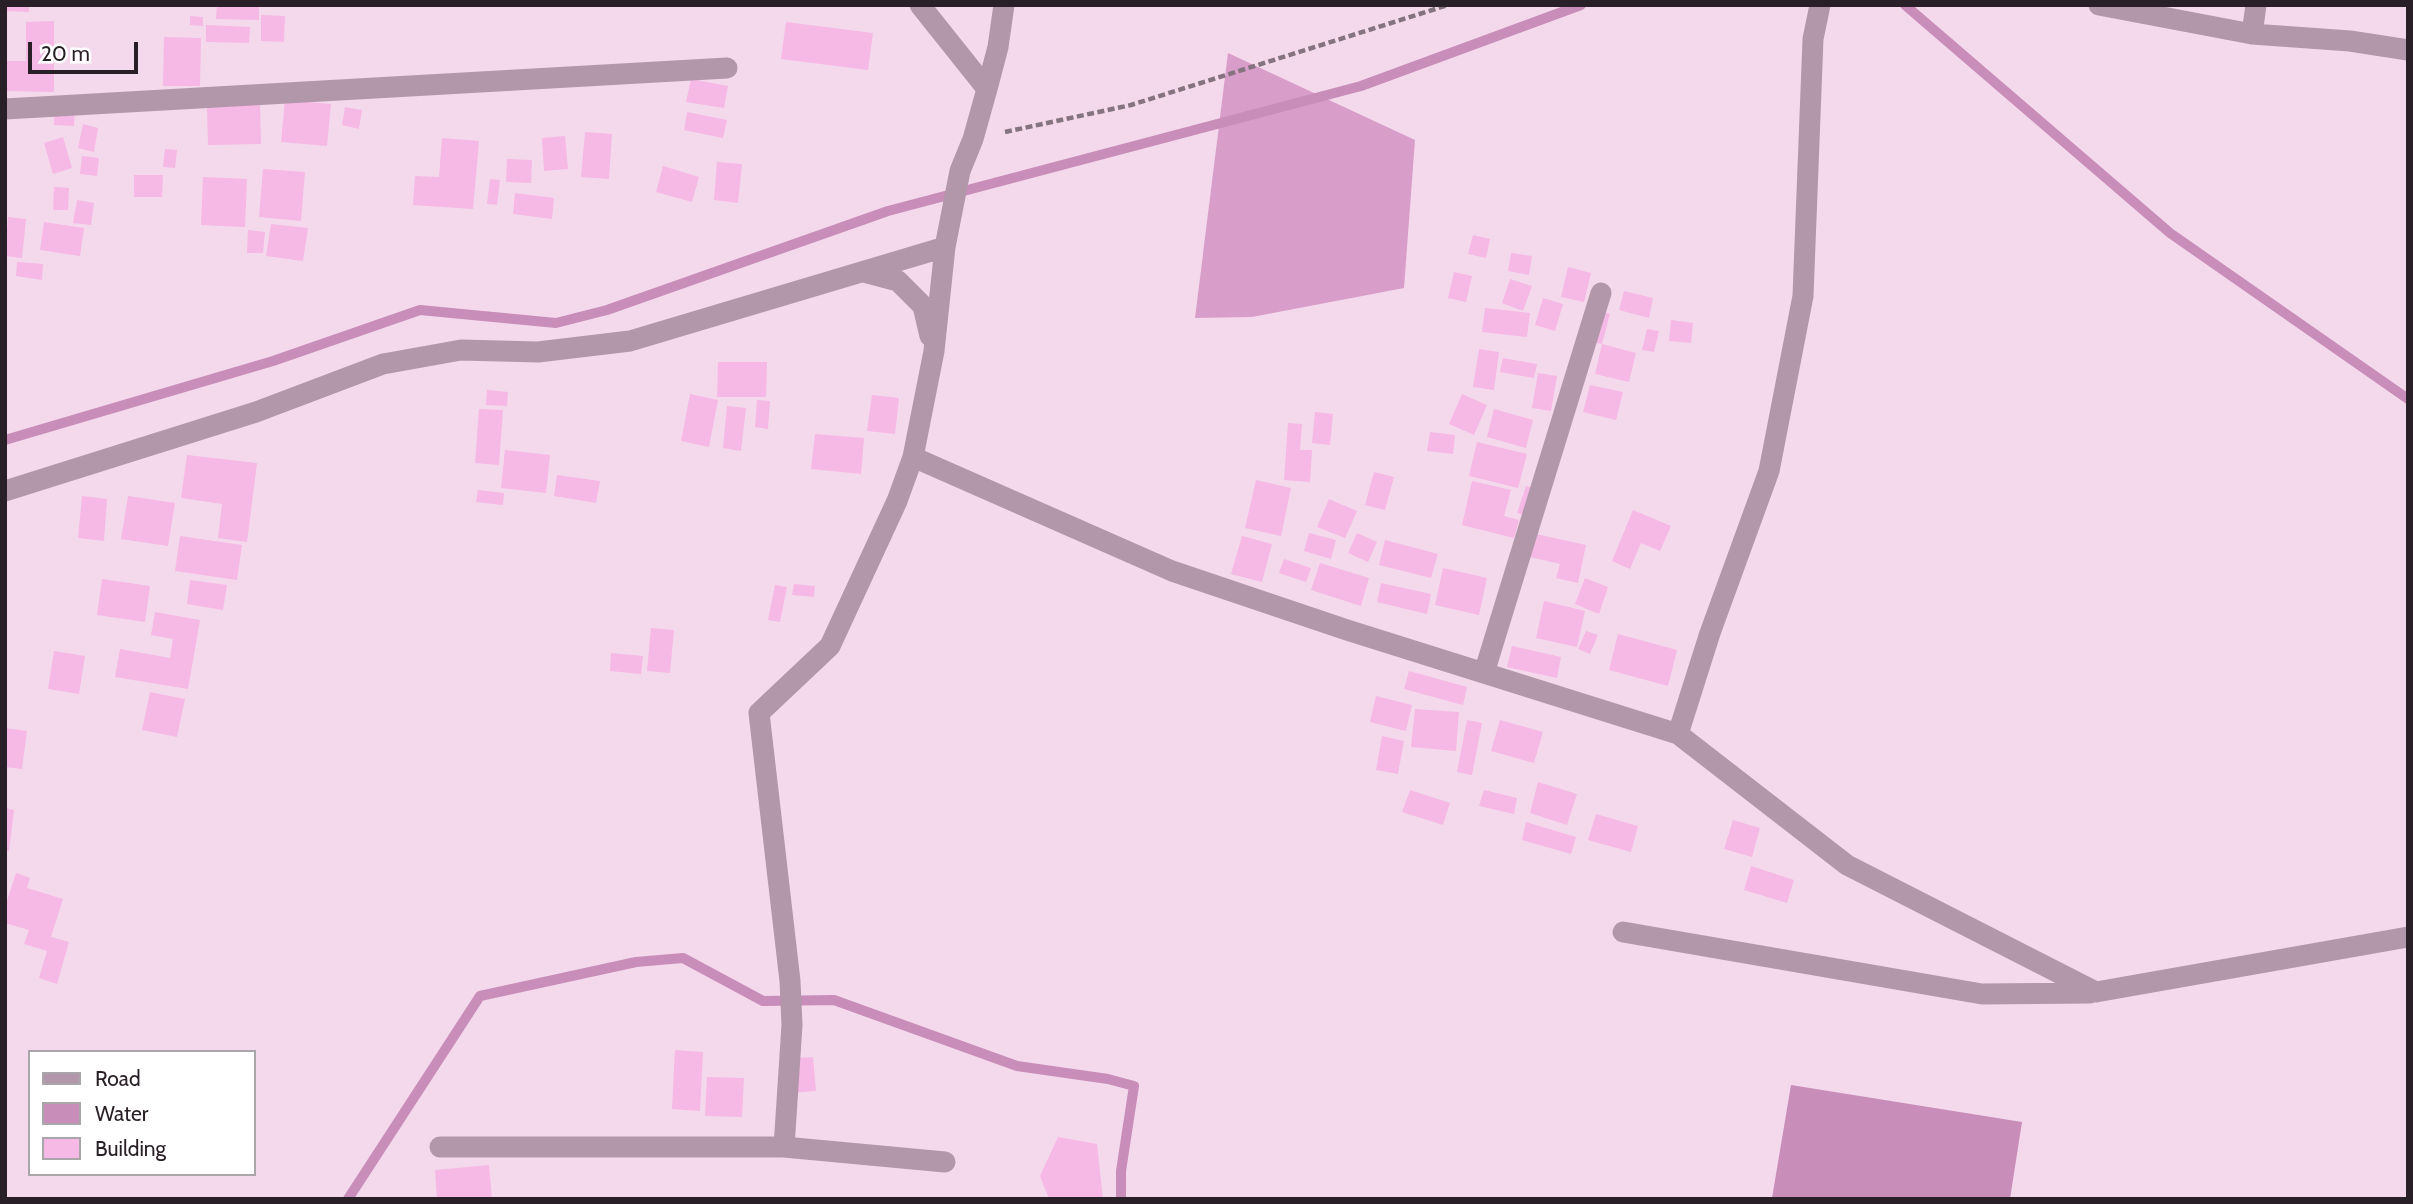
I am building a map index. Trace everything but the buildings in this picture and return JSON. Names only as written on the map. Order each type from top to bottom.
[{"type":"street","points":[[919,5],[987,89]]},
{"type":"street","points":[[784,1147],[792,1025],[790,981],[759,713],[830,646],[897,501],[913,457],[934,351],[947,238],[960,172],[973,139],[987,89],[998,47],[1004,5]]},
{"type":"street","points":[[1678,734],[1710,633],[1769,471],[1803,296],[1813,39],[1820,5]]},
{"type":"street","points":[[2099,5],[2252,34],[2350,41],[2408,50]]},
{"type":"street","points":[[2252,34],[2256,5]]},
{"type":"street","points":[[5,109],[727,68]]},
{"type":"street","points":[[5,491],[256,412],[383,364],[461,350],[538,352],[630,341],[862,272],[947,238]]},
{"type":"street","points":[[862,272],[898,281],[923,306],[934,351]]},
{"type":"street","points":[[1484,673],[1601,293]]},
{"type":"street","points":[[913,457],[1172,571],[1678,734],[1847,865],[2096,992]]},
{"type":"street","points":[[1623,932],[1982,994],[2096,992],[2408,937]]},
{"type":"street","points":[[440,1147],[784,1147],[945,1162]]},
{"type":"path","points":[[973,139],[1131,105],[1448,5]]},
{"type":"shaded area","points":[[1228,53],[1415,140],[1404,288],[1252,317],[1195,318]]},
{"type":"water","points":[[1791,1085],[2022,1122],[2010,1199],[1772,1198]]},
{"type":"waterway","points":[[5,440],[273,361],[420,310],[556,323],[607,310],[888,211],[1361,86],[1581,5]]},
{"type":"waterway","points":[[1905,5],[2170,233],[2408,399]]},
{"type":"waterway","points":[[348,1199],[480,996],[636,962],[683,958],[763,1001],[834,1000],[1017,1066],[1108,1079],[1134,1086],[1121,1171],[1121,1199]]}]
